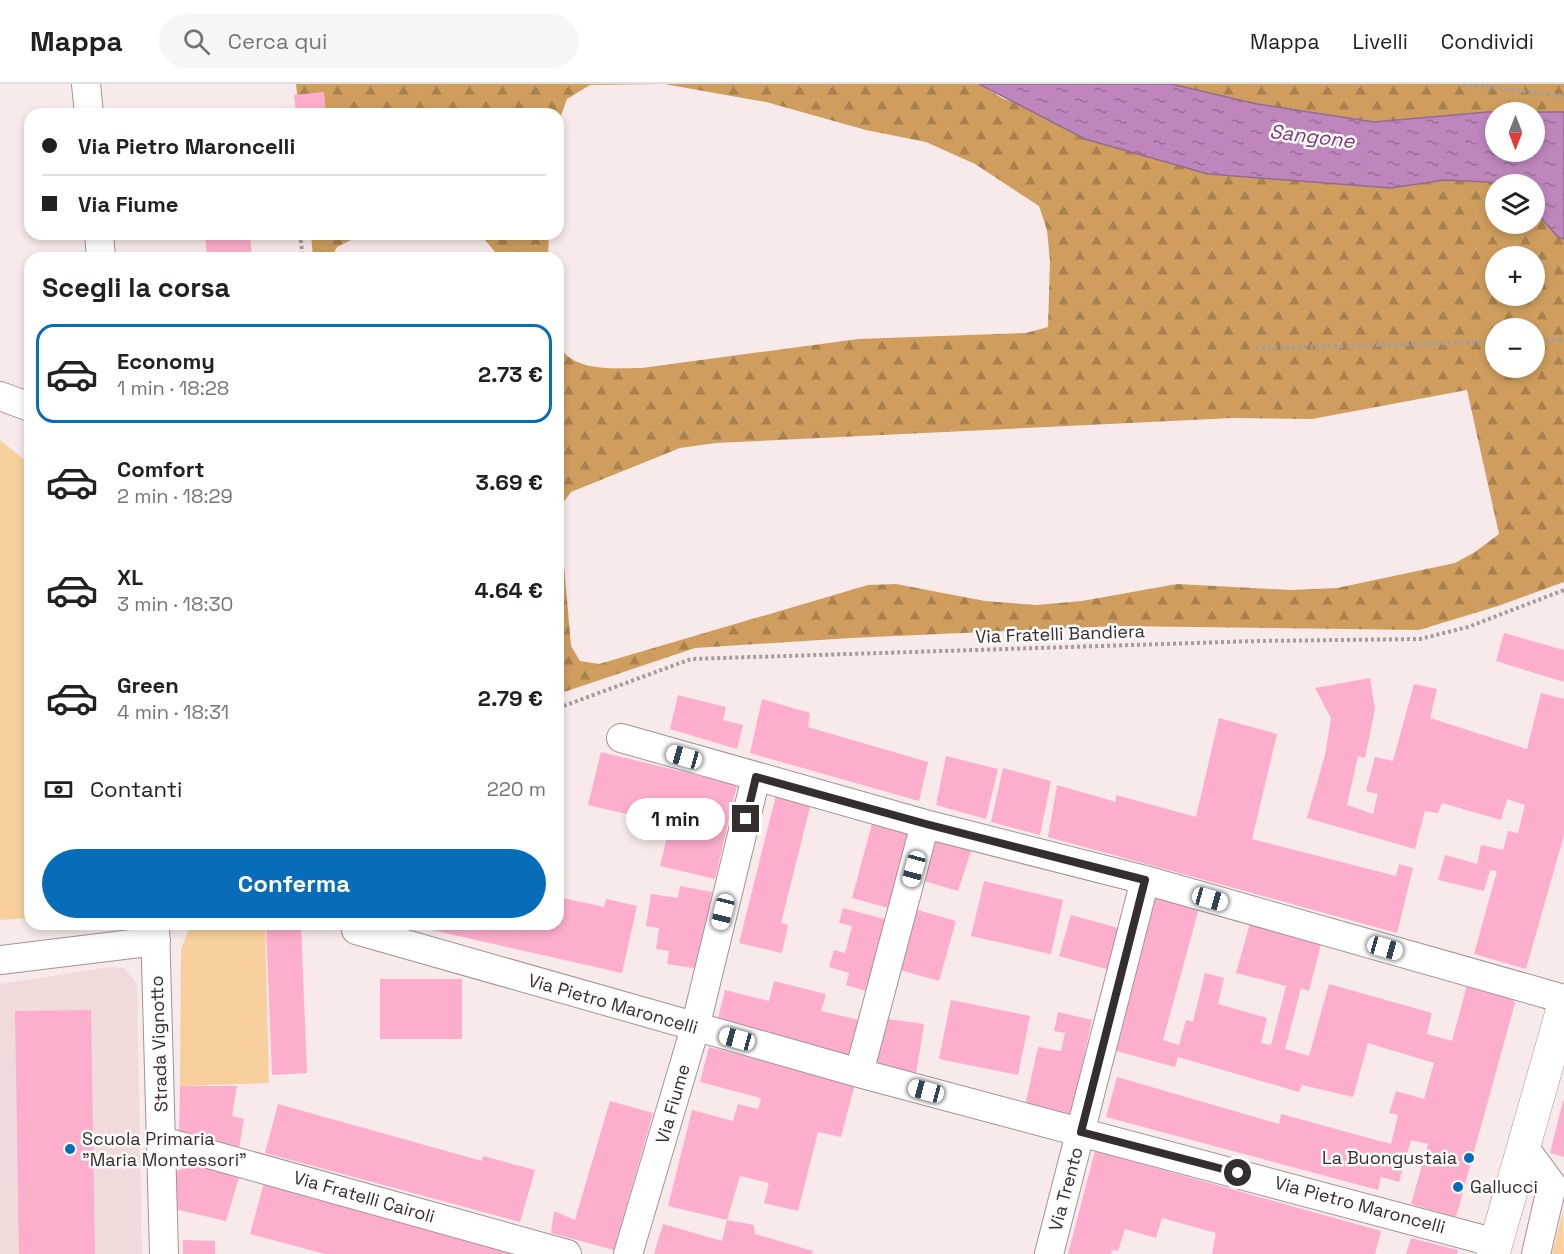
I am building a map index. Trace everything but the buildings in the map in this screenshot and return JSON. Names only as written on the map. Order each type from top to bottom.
[{"type":"main road","points":[[1495,1248],[1564,1005]]},
{"type":"street","points":[[86,84],[88,108]]},
{"type":"street","points":[[0,396],[24,405]]},
{"type":"street","points":[[621,738],[926,824],[1145,880],[1564,999]]},
{"type":"street","name":"Via Fiume","points":[[628,1254],[695,1028],[756,777]]},
{"type":"street","points":[[860,1073],[926,824]]},
{"type":"street","name":"Via Trento","points":[[1049,1254],[1145,880]]},
{"type":"street","name":"Via Pietro Maroncelli","points":[[356,930],[695,1028],[1081,1132],[1495,1248]]},
{"type":"street","name":"Strada Vignotto","points":[[0,960],[156,933],[164,1254]]},
{"type":"street","name":"Via Fratelli Cairoli","points":[[162,1141],[567,1254]]},
{"type":"street","points":[[1524,1147],[1552,1185],[1536,1254]]},
{"type":"path","points":[[1462,84],[1564,96]]},
{"type":"path","points":[[1545,341],[1563,341]]},
{"type":"path","points":[[1256,348],[1485,342]]},
{"type":"path","name":"Via Fratelli Bandiera","points":[[564,706],[691,659],[1258,641],[1420,639],[1468,627],[1564,590]]},
{"type":"shaded area","points":[[0,440],[24,459],[24,918],[0,920]]},
{"type":"shaded area","points":[[189,930],[265,930],[269,1083],[180,1086],[181,949]]},
{"type":"shaded area","name":"Scuola Primaria \"Maria Montessori\"","points":[[110,967],[124,968],[137,984],[142,1254],[0,1254],[0,984]]},
{"type":"shaded area","points":[[1563,1211],[1564,1254],[1552,1254]]},
{"type":"green space","points":[[296,84],[664,84],[590,85],[567,99],[564,108],[298,108]]},
{"type":"green space","points":[[664,84],[979,84],[1002,98],[1208,174],[1391,188],[1444,180],[1485,181],[1485,234],[1545,234],[1545,222],[1558,237],[1564,239],[1564,582],[1498,606],[1419,630],[1116,626],[851,638],[695,648],[564,692],[564,566],[571,646],[580,661],[599,664],[868,585],[896,584],[985,601],[1036,605],[1082,601],[1177,584],[1291,590],[1337,588],[1455,563],[1475,552],[1499,534],[1467,390],[1312,419],[1233,418],[716,443],[680,448],[571,492],[564,501],[564,352],[574,360],[595,367],[642,368],[858,339],[1026,333],[1048,327],[1050,261],[1047,230],[1039,206],[975,164],[926,142],[866,130],[766,102]]},
{"type":"green space","points":[[1171,84],[1564,84],[1564,112],[1545,112],[1545,102],[1485,102],[1485,112],[1374,122],[1257,104]]},
{"type":"green space","points":[[312,240],[351,240],[337,247],[334,252],[312,252]]},
{"type":"green space","points":[[485,240],[549,240],[548,252],[495,252]]},
{"type":"water","name":"Sangone","points":[[979,84],[1171,84],[1257,104],[1374,122],[1485,112],[1485,162],[1545,162],[1545,112],[1564,112],[1564,239],[1558,237],[1545,222],[1545,174],[1485,174],[1485,182],[1444,180],[1391,188],[1208,174],[1085,139]]},
{"type":"place","name":"Scuola Primaria \"Maria Montessori\"","points":[[70,1149]]},
{"type":"place","name":"La Buongustaia","points":[[1469,1158]]},
{"type":"place","name":"Gallucci","points":[[1458,1187]]},
{"type":"route","points":[[746,819],[756,777],[926,824],[1145,880],[1081,1132],[1238,1173]]}]
